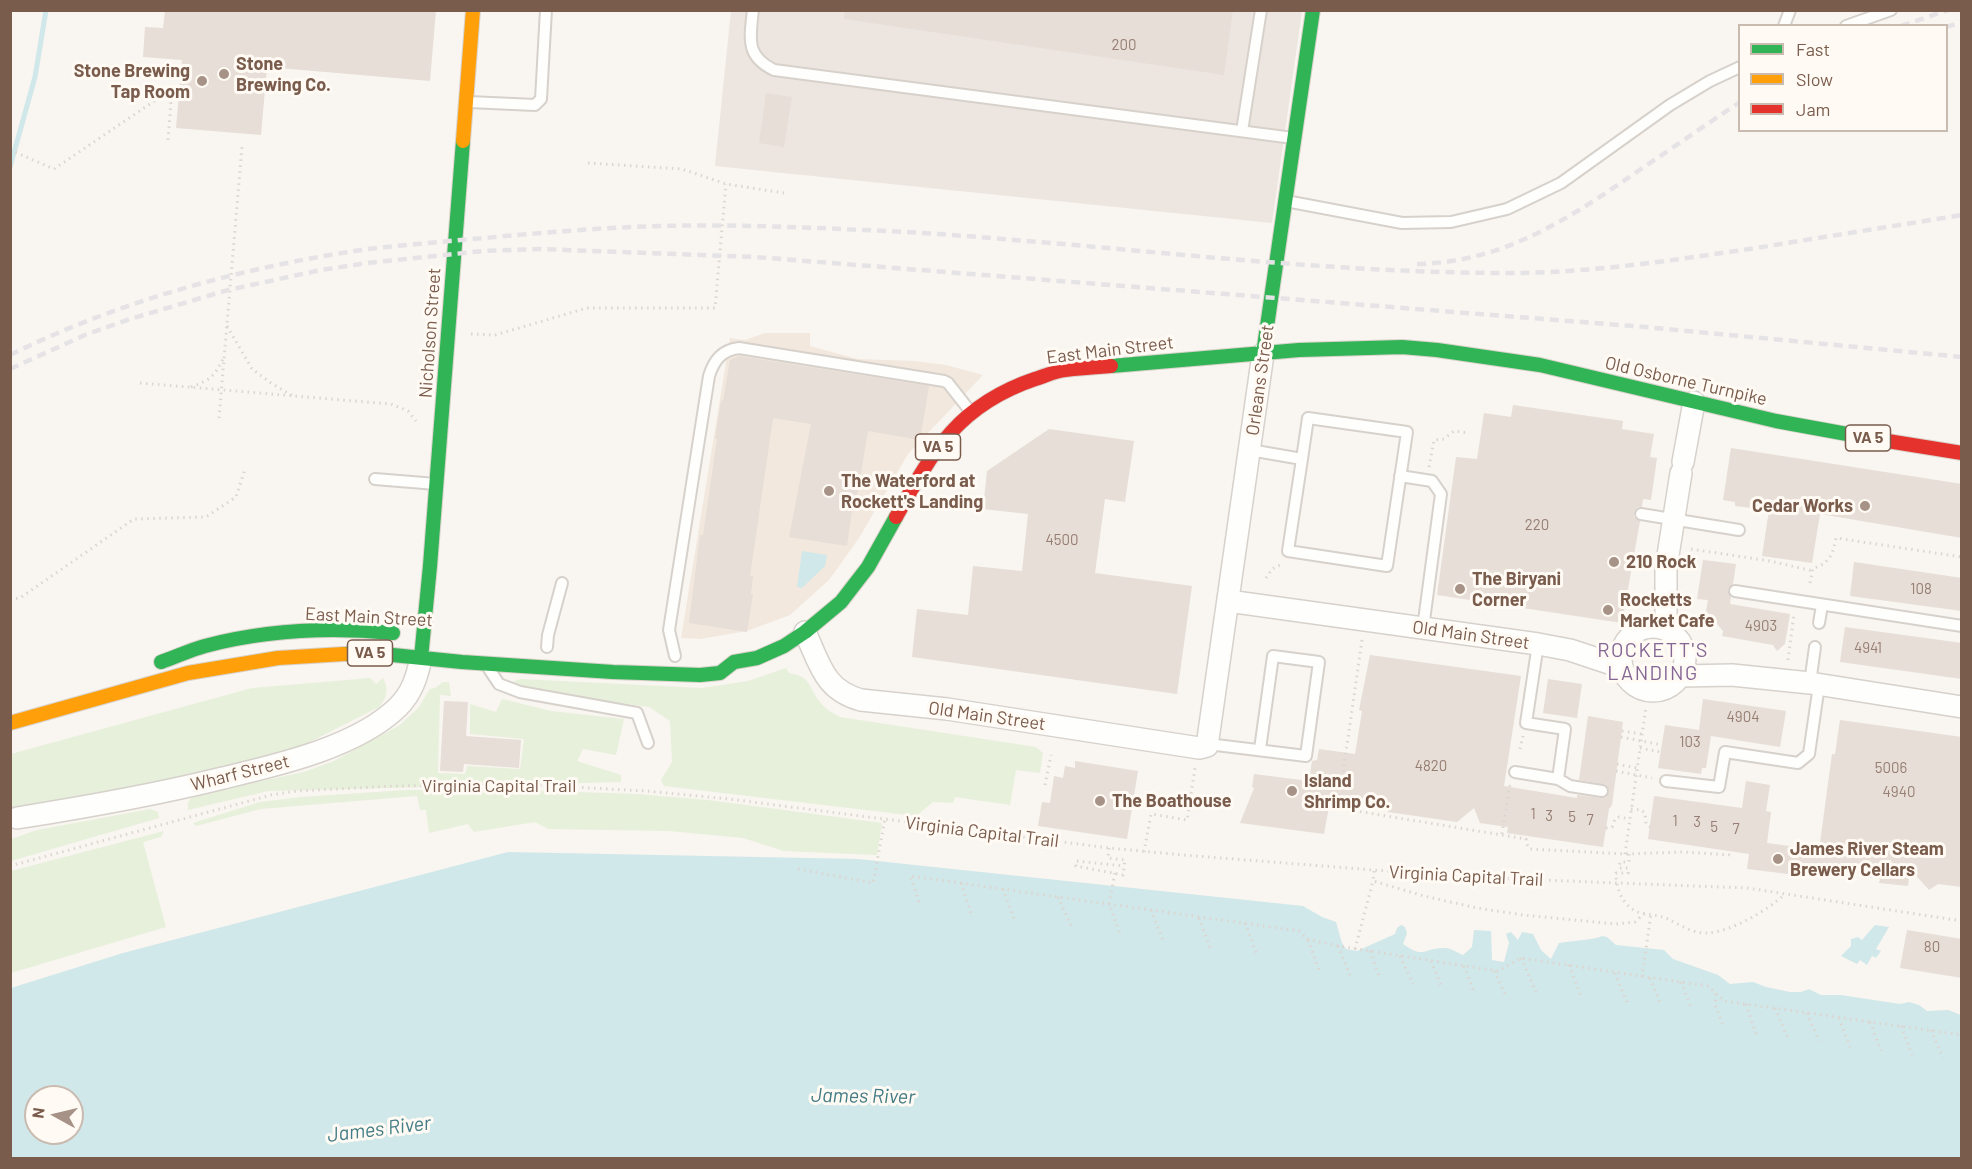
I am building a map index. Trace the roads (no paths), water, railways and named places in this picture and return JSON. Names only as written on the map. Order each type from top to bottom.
[{"type":"main road","name":"Nicholson Street","points":[[421,658],[419,636],[436,484],[473,10]]},
{"type":"main road","name":"Orleans Street","points":[[1263,354],[1313,10]]},
{"type":"main road","name":"East Main Street","points":[[10,723],[188,673],[278,658],[364,653],[486,664],[700,675],[720,673],[734,663],[756,658],[784,646],[827,615],[854,588],[881,545],[927,462],[946,437],[985,402],[1009,388],[1063,370],[1299,350],[1402,347]]},
{"type":"main road","name":"Old Osborne Turnpike","points":[[1402,347],[1478,355],[1540,365],[1816,429],[1962,453]]},
{"type":"main road","name":"East Main Street","points":[[144,669],[205,646],[255,636],[322,630],[419,636]]},
{"type":"main road","points":[[719,655],[734,663]]},
{"type":"main road","points":[[670,656],[691,656]]},
{"type":"street","name":"Orleans Street","points":[[1206,745],[1263,354]]},
{"type":"street","points":[[1656,628],[1694,402]]},
{"type":"street","name":"Old Main Street","points":[[1228,601],[1622,656],[1625,675],[1631,683],[1648,691],[1667,688],[1681,676],[1732,675],[1814,684],[1962,707]]},
{"type":"street","points":[[1622,656],[1636,631],[1656,628],[1675,635],[1682,644],[1685,666],[1681,676]]},
{"type":"street","name":"Old Main Street","points":[[805,632],[830,683],[848,696],[861,700],[1206,745]]},
{"type":"street","name":"Old Main Street","points":[[1685,655],[1732,675]]},
{"type":"street","name":"Wharf Street","points":[[14,819],[199,784],[279,765],[314,754],[369,727],[399,706],[413,685],[421,658]]},
{"type":"lane","points":[[466,102],[535,105],[542,99],[546,10]]},
{"type":"lane","points":[[753,10],[750,41],[753,53],[762,64],[774,70],[1294,138]]},
{"type":"lane","points":[[1242,131],[1261,10]]},
{"type":"lane","points":[[1852,24],[1890,10]]},
{"type":"lane","points":[[1285,201],[1402,223],[1451,222],[1507,209],[1562,183],[1670,105],[1710,81],[1738,68]]},
{"type":"lane","points":[[670,656],[669,630],[709,376],[712,366],[726,351],[739,348],[944,381],[971,413]]},
{"type":"lane","points":[[1308,418],[1407,432],[1387,566],[1288,551],[1302,459],[1308,418]]},
{"type":"lane","points":[[1250,450],[1302,459]]},
{"type":"lane","points":[[1400,476],[1432,481],[1441,494],[1423,628]]},
{"type":"lane","points":[[375,479],[436,484]]},
{"type":"lane","points":[[1641,514],[1739,530]]},
{"type":"lane","points":[[547,648],[548,635],[562,583]]},
{"type":"lane","points":[[1735,591],[1962,626]]},
{"type":"lane","points":[[1819,623],[1822,605]]},
{"type":"lane","points":[[1538,644],[1526,723],[1565,729],[1558,779]]},
{"type":"lane","points":[[1666,781],[1719,787],[1725,752],[1798,763],[1809,754],[1815,647]]},
{"type":"lane","points":[[1206,745],[1260,749],[1306,756],[1319,662],[1273,656],[1260,749]]},
{"type":"lane","points":[[486,664],[499,684],[520,692],[637,713],[648,743]]},
{"type":"lane","points":[[1513,776],[1558,779],[1570,786],[1602,791]]},
{"type":"water","points":[[802,551],[827,555],[825,566],[802,588],[797,587]]},
{"type":"water","name":"James River","points":[[508,852],[858,859],[1303,906],[1336,922],[1346,949],[1357,951],[1395,934],[1401,925],[1405,927],[1407,933],[1403,944],[1410,949],[1420,952],[1447,948],[1463,955],[1472,947],[1474,930],[1491,931],[1492,960],[1504,962],[1509,943],[1506,934],[1511,932],[1518,940],[1522,932],[1533,934],[1541,950],[1551,959],[1559,943],[1602,936],[1607,937],[1616,945],[1664,950],[1673,959],[1718,975],[1730,984],[1753,982],[1790,992],[1809,989],[1821,995],[1841,995],[1900,1004],[1909,1002],[1927,1011],[1948,1010],[1961,1015],[1961,1158],[11,1158],[11,988],[123,953]]},
{"type":"water","points":[[1875,925],[1889,927],[1876,949],[1881,951],[1876,958],[1872,956],[1867,965],[1860,960],[1857,964],[1841,956],[1851,946],[1851,939],[1858,937],[1862,940]]},
{"type":"waterway","points":[[10,167],[35,77],[46,10]]},
{"type":"railway","points":[[1907,24],[1948,10]]},
{"type":"railway","points":[[1948,26],[1962,22]]},
{"type":"railway","points":[[1417,264],[1480,255],[1536,234],[1589,204],[1738,103]]},
{"type":"railway","points":[[10,355],[94,318],[137,303],[271,266],[372,249],[580,230],[720,226],[906,232],[1282,263],[1433,272],[1509,273],[1571,271],[1664,261],[1962,215]]},
{"type":"railway","points":[[10,369],[85,335],[228,290],[321,270],[367,263],[483,251],[540,249],[755,257],[1645,327],[1962,357]]},
{"type":"place","name":"Stone Brewing Co.","points":[[224,74]]},
{"type":"place","name":"Stone Brewing Tap Room","points":[[202,81]]},
{"type":"place","name":"The Waterford at Rockett's Landing","points":[[829,491]]},
{"type":"place","name":"Cedar Works","points":[[1865,506]]},
{"type":"place","name":"210 Rock","points":[[1614,562]]},
{"type":"place","name":"The Biryani Corner","points":[[1460,589]]},
{"type":"place","name":"Rocketts Market Cafe","points":[[1608,610]]},
{"type":"place","name":"Island Shrimp Co.","points":[[1292,791]]},
{"type":"place","name":"The Boathouse","points":[[1100,801]]},
{"type":"place","name":"James River Steam Brewery Cellars","points":[[1778,859]]},
{"type":"district","name":"ROCKETT'S LANDING","points":[[1653,662]]}]
